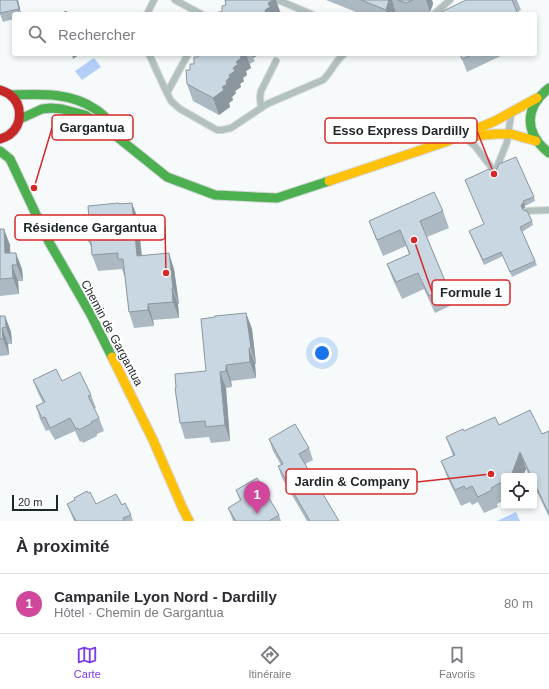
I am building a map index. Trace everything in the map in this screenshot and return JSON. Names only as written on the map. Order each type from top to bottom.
[{"type":"street","points":[[549,88],[544,90],[537,98],[532,108],[530,119],[531,130],[536,141],[549,153]]},
{"type":"street","points":[[0,90],[11,95],[16,100],[20,112],[20,119],[15,130],[9,136],[0,139]]},
{"type":"street","points":[[11,95],[39,94],[76,99],[88,104],[102,113],[111,122],[128,146]]},
{"type":"street","points":[[20,119],[42,109],[62,108],[95,121],[167,177],[215,195],[277,198],[445,142],[495,121],[537,98]]},
{"type":"street","points":[[10,159],[15,130]]},
{"type":"street","points":[[445,142],[474,136],[496,134],[509,134],[536,141]]},
{"type":"street","name":"Chemin de Gargantua","points":[[0,150],[10,159],[49,242],[90,313],[150,432],[189,521]]},
{"type":"lane","points":[[148,12],[154,0]]},
{"type":"lane","points":[[175,0],[197,12]]},
{"type":"lane","points":[[278,0],[306,12]]},
{"type":"lane","points":[[436,12],[450,0]]},
{"type":"lane","points":[[150,56],[172,101],[180,109],[218,130],[231,128],[267,104],[323,80],[342,56]]},
{"type":"lane","points":[[167,93],[187,56]]},
{"type":"lane","points":[[261,108],[261,91],[276,61]]},
{"type":"lane","points":[[466,138],[475,146],[495,172],[507,142],[511,112]]},
{"type":"lane","points":[[527,211],[549,210]]},
{"type":"water","points":[[94,58],[101,67],[82,80],[75,71]]},
{"type":"water","points":[[516,512],[520,521],[497,521]]},
{"type":"building","points":[[0,0],[17,0],[19,9],[0,13]]},
{"type":"building","points":[[225,0],[273,0],[268,3],[270,7],[265,10],[266,12],[222,12],[222,6],[226,5]]},
{"type":"building","points":[[361,0],[389,0],[386,10]]},
{"type":"building","points":[[398,0],[413,0],[406,3]]},
{"type":"building","points":[[466,0],[512,0],[517,12],[441,12]]},
{"type":"building","points":[[240,56],[241,58],[236,62],[238,64],[233,68],[235,71],[229,75],[230,77],[226,81],[227,84],[222,87],[224,90],[213,98],[187,84],[186,70],[190,70],[190,64],[194,64],[194,57]]},
{"type":"building","points":[[461,56],[469,56],[462,59]]},
{"type":"building","points":[[516,157],[534,197],[523,201],[524,202],[521,206],[523,210],[527,211],[532,221],[520,227],[535,261],[510,272],[501,252],[483,260],[469,231],[484,224],[465,180],[489,169],[492,172],[496,171],[499,164]]},
{"type":"building","points":[[434,192],[443,211],[420,221],[448,288],[429,296],[418,273],[396,282],[387,264],[410,254],[400,230],[377,240],[369,221]]},
{"type":"building","points":[[132,203],[137,256],[169,253],[173,302],[148,304],[148,310],[129,312],[123,259],[118,259],[118,253],[92,255],[91,242],[89,242],[88,206]]},
{"type":"building","points":[[0,229],[4,229],[5,253],[16,253],[17,265],[12,265],[13,278],[0,279]]},
{"type":"building","points":[[246,313],[251,348],[249,348],[250,362],[226,365],[226,371],[220,372],[225,425],[206,427],[205,421],[180,423],[175,388],[175,374],[206,371],[201,319]]},
{"type":"building","points":[[0,316],[5,316],[6,327],[2,328],[3,339],[0,339]]},
{"type":"building","points":[[56,369],[62,381],[80,372],[91,395],[88,396],[99,418],[79,430],[78,428],[76,429],[70,418],[50,428],[45,417],[42,418],[36,406],[45,402],[33,380]]},
{"type":"building","points":[[530,410],[542,434],[549,431],[549,514],[537,488],[537,473],[530,473],[520,452],[512,473],[501,473],[501,483],[491,488],[492,490],[478,497],[472,486],[466,489],[464,486],[455,490],[441,461],[455,455],[446,437],[463,429],[464,431],[495,417],[499,425]]},
{"type":"building","points":[[295,424],[309,448],[299,454],[339,521],[310,521],[278,466],[283,464],[269,439]]},
{"type":"building","points":[[257,478],[279,515],[269,521],[236,521],[228,508],[241,500],[236,490]]},
{"type":"building","points":[[87,491],[88,493],[90,492],[96,504],[116,494],[122,505],[125,503],[131,515],[123,518],[124,521],[76,521],[67,504],[75,500],[74,498]]},
{"type":"traffic: fast","points":[[549,88],[535,104],[531,112],[530,120],[531,129],[535,137],[549,153]]},
{"type":"traffic: fast","points":[[11,95],[54,95],[65,97],[86,103],[105,117]]},
{"type":"traffic: fast","points":[[20,119],[42,109],[51,108],[62,109],[85,115],[111,132],[167,177],[215,195],[277,198],[329,181]]},
{"type":"traffic: fast","points":[[0,151],[10,159],[49,242],[90,313],[112,357]]},
{"type":"traffic: slow","points":[[329,181],[445,142],[495,121],[537,98]]},
{"type":"traffic: slow","points":[[472,136],[511,134],[536,141]]},
{"type":"traffic: slow","points":[[112,357],[153,440],[189,521]]},
{"type":"traffic: jam","points":[[0,90],[8,93],[14,98],[20,114],[14,131],[8,136],[0,139]]},
{"type":"place","name":"Esso Express Dardilly","points":[[494,174]]},
{"type":"place","name":"Gargantua","points":[[34,188]]},
{"type":"place","name":"Formule 1","points":[[414,240]]},
{"type":"place","name":"Résidence Gargantua","points":[[166,273]]},
{"type":"place","name":"Jardin & Company","points":[[491,474]]},
{"type":"place","name":"Campanile Lyon Nord - Dardilly","points":[[257,514]]}]
